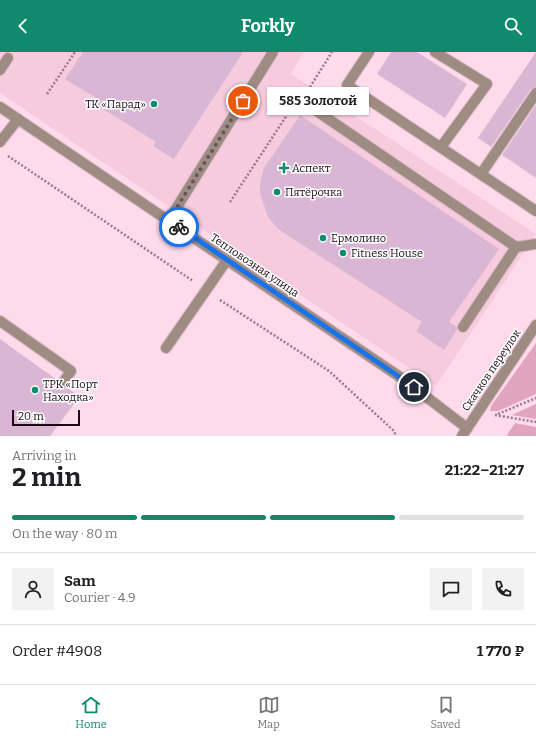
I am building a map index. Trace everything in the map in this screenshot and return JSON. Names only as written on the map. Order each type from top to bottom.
[{"type":"street","points":[[169,220],[273,52]]},
{"type":"street","points":[[369,52],[347,85],[536,211]]},
{"type":"street","points":[[435,52],[486,84],[441,147]]},
{"type":"street","points":[[0,70],[8,58]]},
{"type":"street","points":[[481,174],[536,93]]},
{"type":"street","points":[[302,101],[516,247],[536,244]]},
{"type":"street","name":"Тепловозная улица","points":[[0,107],[403,379],[464,432]]},
{"type":"street","points":[[0,142],[18,118]]},
{"type":"street","points":[[463,327],[516,247]]},
{"type":"street","points":[[166,348],[227,260]]},
{"type":"street","points":[[0,320],[71,371],[62,384]]},
{"type":"street","name":"Скачков переулок","points":[[464,432],[536,325]]},
{"type":"path","points":[[47,94],[75,52]]},
{"type":"path","points":[[230,202],[292,108],[302,101],[332,52]]},
{"type":"path","points":[[496,415],[536,398]]},
{"type":"path","points":[[477,411],[536,422]]},
{"type":"shaded area","points":[[0,52],[304,52],[291,74],[536,234],[436,386],[0,93]]},
{"type":"shaded area","points":[[536,343],[536,394],[498,411],[490,411],[491,406]]},
{"type":"shaded area","points":[[536,404],[536,419],[512,415]]},
{"type":"shaded area","points":[[515,423],[536,427],[536,436],[508,436],[507,435]]},
{"type":"building","name":"ТК «Парад»","points":[[83,52],[243,52],[174,159],[153,146],[156,142],[98,106],[101,101],[65,79]]},
{"type":"building","points":[[391,52],[417,52],[467,84],[445,118],[377,74]]},
{"type":"building","points":[[536,52],[536,87],[531,89],[491,147],[478,138]]},
{"type":"building","points":[[536,105],[536,178],[502,155]]},
{"type":"building","points":[[300,115],[499,249],[449,322],[457,327],[457,330],[444,350],[416,331],[422,322],[278,229],[268,217],[260,193],[260,183],[264,168]]},
{"type":"building","name":"ТРК «Порт Находка»","points":[[0,339],[57,380],[56,384],[58,389],[62,390],[67,388],[80,396],[50,436],[0,436]]},
{"type":"way so far","points":[[179,227],[169,220],[243,101]]},
{"type":"place","name":"585 Золотой","points":[[243,101]]},
{"type":"place","name":"ТК «Парад»","points":[[154,104]]},
{"type":"place","name":"Аспект","points":[[284,168]]},
{"type":"place","name":"Пятёрочка","points":[[277,192]]},
{"type":"place","name":"Ермолино","points":[[323,238]]},
{"type":"place","name":"Fitness House","points":[[343,253]]},
{"type":"place","name":"ТРК «Порт Находка»","points":[[35,390]]},
{"type":"route","points":[[179,227],[414,387]]}]
